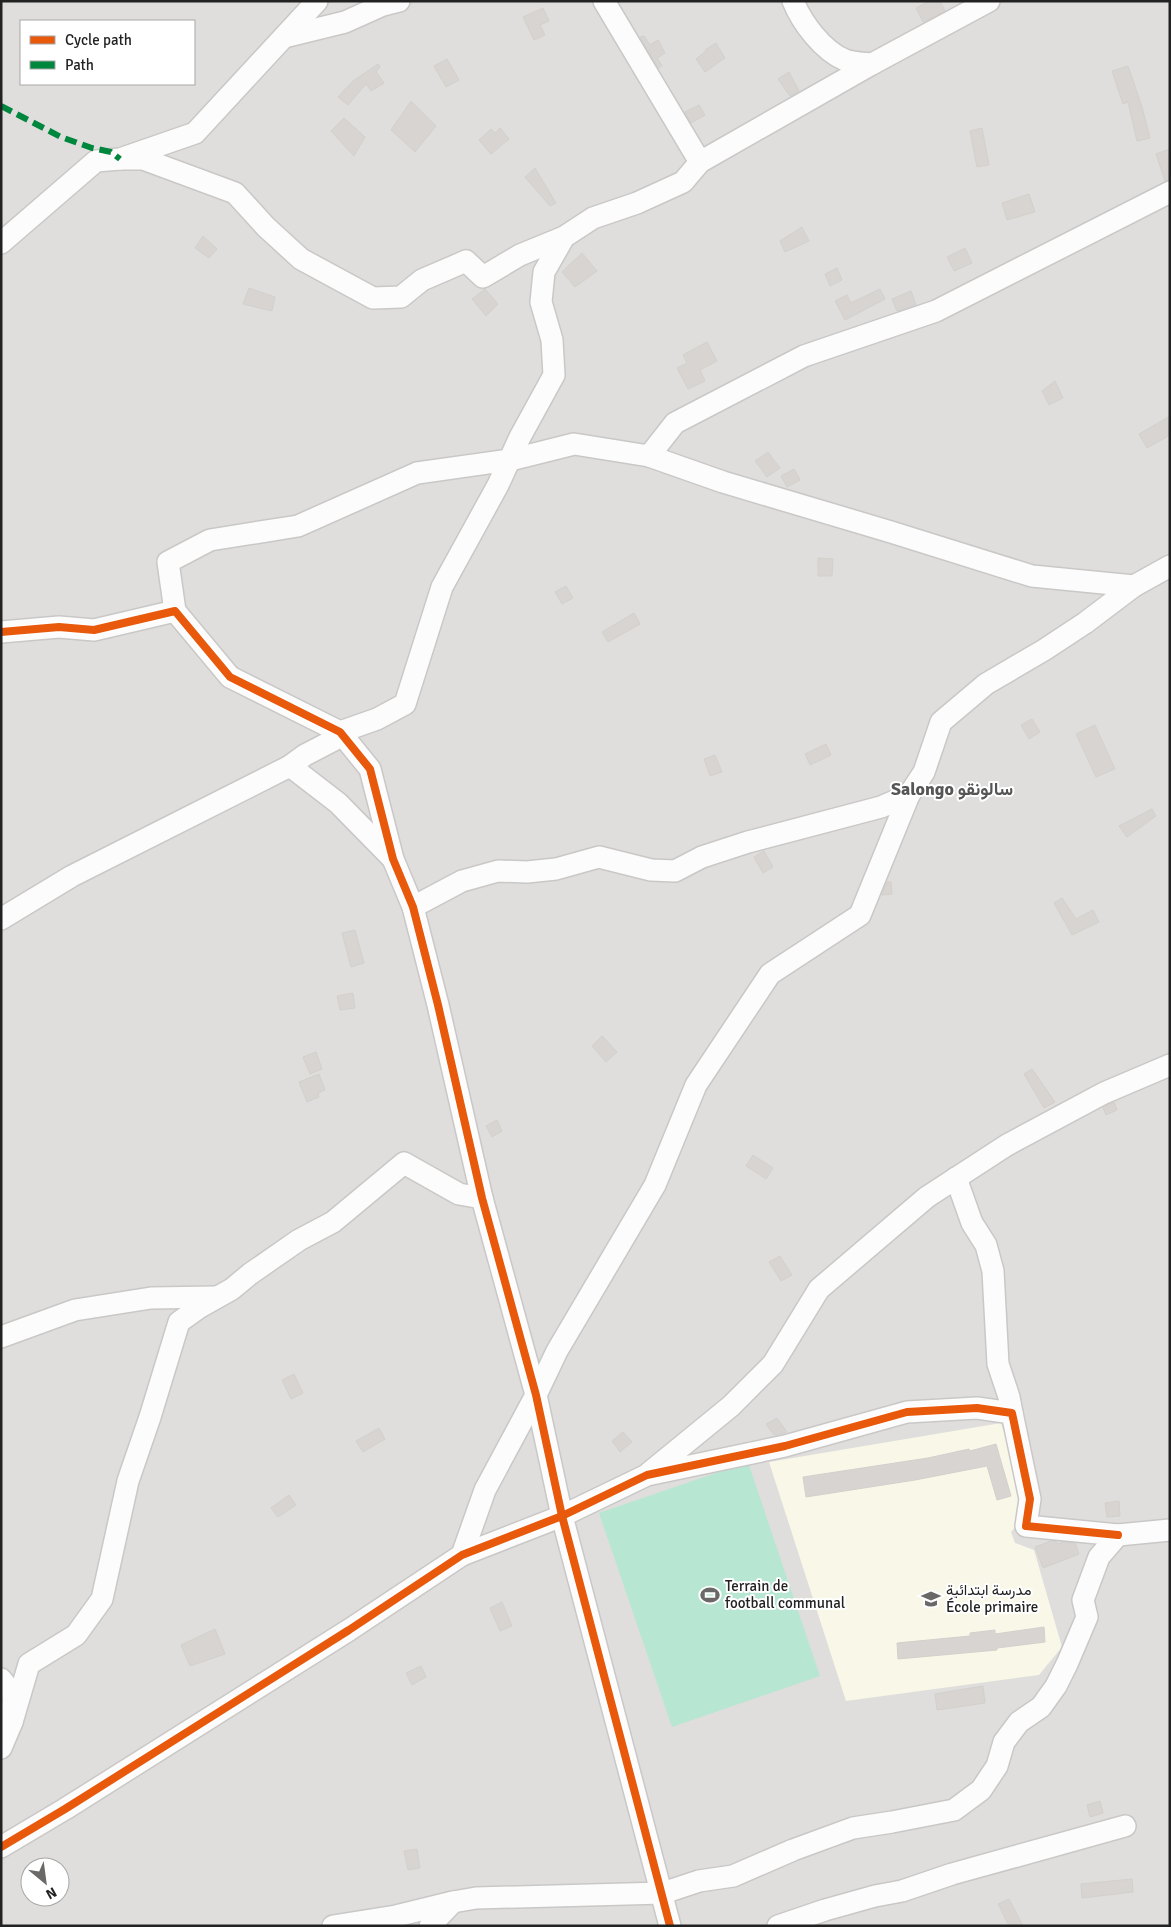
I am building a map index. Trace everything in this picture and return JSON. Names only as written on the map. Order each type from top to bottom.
[{"type":"street","points":[[120,160],[195,133],[317,1]]},
{"type":"street","points":[[284,38],[344,22],[382,5],[399,1]]},
{"type":"street","points":[[604,1],[700,162]]},
{"type":"street","points":[[793,1],[796,9],[811,30],[831,52],[846,61],[872,64]]},
{"type":"street","points":[[1,244],[96,161],[143,159],[235,193],[266,227],[301,259],[374,298],[401,297],[422,280],[466,261],[483,277],[520,255],[564,237],[594,218],[637,203],[682,182],[700,162],[978,4]]},
{"type":"street","points":[[649,456],[675,424],[804,356],[936,311],[1170,192]]},
{"type":"street","points":[[1,919],[72,876],[290,766],[305,755],[334,740],[340,732],[377,719],[405,704],[442,587],[498,485],[520,437],[554,374],[552,340],[541,302],[544,272],[564,237]]},
{"type":"street","points":[[670,1926],[663,1893],[562,1516],[536,1395],[482,1198],[438,1005],[413,907],[393,859],[370,769],[340,732],[230,677],[175,611],[168,562],[210,540],[298,526],[417,473],[510,460],[574,444],[649,456],[723,482],[1032,576],[1134,586]]},
{"type":"street","points":[[462,1555],[485,1490],[557,1352],[655,1185],[696,1085],[770,974],[860,915],[909,795],[924,772],[941,722],[986,684],[1085,624],[1134,586],[1170,566]]},
{"type":"street","points":[[1,632],[59,627],[94,630],[175,611]]},
{"type":"street","points":[[290,766],[338,803],[393,859]]},
{"type":"street","points":[[413,907],[462,881],[498,871],[527,872],[556,869],[599,857],[651,870],[675,871],[702,857],[748,842],[881,807],[909,795]]},
{"type":"street","points":[[1,1847],[65,1809],[349,1630],[462,1555],[562,1516],[647,1474],[731,1406],[772,1364],[818,1289],[927,1197],[1007,1145],[1104,1093],[1170,1065]]},
{"type":"street","points":[[1,1748],[12,1722],[29,1664],[76,1635],[102,1599],[128,1481],[179,1322],[200,1307],[232,1289],[299,1240],[333,1222],[404,1164],[459,1194],[482,1198]]},
{"type":"street","points":[[956,1178],[972,1223],[986,1245],[993,1271],[998,1364],[1012,1413],[1030,1499],[1026,1526],[1118,1535],[1170,1530]]},
{"type":"street","points":[[1,1337],[75,1310],[151,1298],[217,1297]]},
{"type":"street","points":[[647,1474],[786,1446],[907,1412],[977,1408],[1012,1413]]},
{"type":"street","points":[[333,1926],[396,1916],[476,1898],[511,1896],[624,1896],[663,1893],[699,1881],[733,1876],[793,1850],[853,1828],[954,1810],[981,1790],[997,1766],[1004,1742],[1019,1722],[1041,1707],[1056,1686],[1087,1617],[1083,1600],[1099,1557],[1118,1535]]},
{"type":"street","points":[[1,1679],[13,1694],[12,1722]]},
{"type":"street","points":[[778,1926],[825,1910],[875,1896],[902,1891],[952,1874],[1125,1826]]},
{"type":"street","points":[[430,1926],[453,1902]]},
{"type":"shaded area","points":[[1,1],[1170,1],[1170,1926],[1,1926]]},
{"type":"shaded area","name":"مدرسة ابتدائية École primaire","points":[[1001,1423],[1025,1499],[1025,1516],[1011,1532],[1015,1543],[1034,1550],[1062,1647],[1039,1675],[846,1701],[769,1462]]},
{"type":"green space","name":"Terrain de football communal","points":[[748,1462],[820,1676],[672,1727],[599,1513]]},
{"type":"building","points":[[929,1],[940,1],[945,11],[923,22],[916,8]]},
{"type":"building","points":[[543,8],[549,21],[540,25],[545,35],[534,40],[523,17]]},
{"type":"building","points":[[644,36],[650,45],[658,40],[665,53],[657,58],[662,66],[658,68],[640,37]]},
{"type":"building","points":[[716,43],[725,58],[705,72],[696,59]]},
{"type":"building","points":[[447,59],[459,80],[446,87],[434,66]]},
{"type":"building","points":[[378,64],[380,67],[376,72],[384,83],[371,91],[366,84],[348,105],[338,97],[353,81]]},
{"type":"building","points":[[1128,66],[1150,138],[1137,141],[1128,102],[1123,104],[1112,71]]},
{"type":"building","points":[[789,72],[799,91],[790,96],[778,79]]},
{"type":"building","points":[[411,101],[436,126],[415,152],[391,130]]},
{"type":"building","points":[[699,105],[705,115],[691,123],[685,112]]},
{"type":"building","points":[[344,118],[365,137],[354,156],[331,131]]},
{"type":"building","points":[[500,128],[509,139],[491,154],[479,140],[491,129],[495,133]]},
{"type":"building","points":[[982,128],[989,165],[977,167],[970,131]]},
{"type":"building","points":[[1170,149],[1170,180],[1165,181],[1156,154]]},
{"type":"building","points":[[535,168],[556,203],[550,206],[525,177]]},
{"type":"building","points":[[1029,194],[1035,212],[1007,220],[1002,203]]},
{"type":"building","points":[[802,227],[809,241],[785,252],[780,241]]},
{"type":"building","points":[[203,236],[217,249],[209,258],[195,248]]},
{"type":"building","points":[[965,248],[972,263],[954,271],[947,257]]},
{"type":"building","points":[[582,253],[597,271],[575,287],[562,272]]},
{"type":"building","points":[[837,268],[842,280],[830,286],[825,274]]},
{"type":"building","points":[[249,288],[275,297],[272,311],[243,304]]},
{"type":"building","points":[[485,289],[498,304],[486,316],[472,299]]},
{"type":"building","points":[[880,289],[885,299],[845,320],[835,301],[847,295],[851,303]]},
{"type":"building","points":[[911,291],[916,305],[897,311],[892,299]]},
{"type":"building","points":[[707,342],[717,361],[700,370],[705,381],[688,389],[677,368],[687,363],[683,355]]},
{"type":"building","points":[[1055,381],[1063,398],[1049,405],[1042,391]]},
{"type":"building","points":[[1170,416],[1170,435],[1147,448],[1139,434]]},
{"type":"building","points":[[768,452],[780,468],[767,477],[755,461]]},
{"type":"building","points":[[794,469],[800,480],[787,487],[781,476]]},
{"type":"building","points":[[818,558],[833,559],[832,576],[818,576]]},
{"type":"building","points":[[566,586],[573,598],[562,604],[555,592]]},
{"type":"building","points":[[634,613],[640,624],[608,642],[602,632]]},
{"type":"building","points":[[1032,719],[1040,732],[1029,739],[1021,725]]},
{"type":"building","points":[[1095,725],[1115,769],[1096,777],[1076,734]]},
{"type":"building","points":[[826,744],[831,755],[810,765],[805,754]]},
{"type":"building","points":[[715,755],[722,772],[710,776],[704,759]]},
{"type":"building","points":[[1152,809],[1156,816],[1127,837],[1119,826]]},
{"type":"building","points":[[764,851],[773,867],[763,873],[754,857]]},
{"type":"building","points":[[887,882],[891,882],[892,894],[882,895]]},
{"type":"building","points":[[1062,898],[1076,919],[1093,910],[1099,922],[1072,935],[1054,903]]},
{"type":"building","points":[[355,930],[364,963],[351,967],[342,933]]},
{"type":"building","points":[[353,993],[355,1008],[340,1010],[337,996]]},
{"type":"building","points":[[602,1036],[617,1052],[606,1062],[592,1046]]},
{"type":"building","points":[[316,1052],[322,1069],[310,1074],[303,1057]]},
{"type":"building","points":[[1032,1069],[1055,1102],[1044,1108],[1024,1074]]},
{"type":"building","points":[[319,1074],[325,1090],[318,1093],[319,1097],[307,1102],[299,1082]]},
{"type":"building","points":[[1114,1102],[1117,1110],[1106,1115],[1103,1108]]},
{"type":"building","points":[[497,1120],[502,1131],[492,1137],[486,1126]]},
{"type":"building","points":[[753,1155],[773,1168],[766,1179],[746,1166]]},
{"type":"building","points":[[780,1256],[792,1275],[781,1281],[769,1262]]},
{"type":"building","points":[[294,1374],[303,1393],[291,1399],[282,1380]]},
{"type":"building","points":[[777,1418],[787,1432],[774,1435],[766,1424]]},
{"type":"building","points":[[379,1428],[385,1439],[363,1452],[356,1441]]},
{"type":"building","points":[[623,1432],[632,1442],[620,1452],[612,1441]]},
{"type":"building","points":[[996,1444],[1011,1496],[997,1500],[987,1466],[915,1480],[806,1497],[803,1477],[928,1458],[969,1449],[970,1451]]},
{"type":"building","points":[[289,1495],[296,1505],[278,1517],[271,1508]]},
{"type":"building","points":[[1119,1501],[1120,1516],[1107,1517],[1105,1503]]},
{"type":"building","points":[[1051,1541],[1058,1544],[1063,1542],[1075,1543],[1079,1554],[1043,1568],[1035,1547]]},
{"type":"building","points":[[502,1602],[512,1626],[500,1631],[490,1608]]},
{"type":"building","points":[[1044,1627],[1045,1642],[997,1648],[997,1650],[898,1659],[897,1643],[970,1636],[970,1633],[995,1630],[995,1634]]},
{"type":"building","points":[[215,1629],[225,1654],[190,1666],[181,1645]]},
{"type":"building","points":[[421,1666],[426,1677],[412,1685],[406,1673]]},
{"type":"building","points":[[983,1686],[985,1703],[937,1710],[935,1694]]},
{"type":"building","points":[[1100,1801],[1103,1813],[1090,1817],[1087,1805]]},
{"type":"building","points":[[417,1849],[420,1868],[408,1870],[404,1851]]},
{"type":"building","points":[[1132,1879],[1133,1892],[1082,1898],[1081,1884]]},
{"type":"building","points":[[1009,1899],[1023,1926],[1009,1926],[998,1904]]},
{"type":"marked path","points":[[1,106],[61,137],[92,148],[111,152],[120,159]]},
{"type":"cycle path","points":[[1,632],[59,627],[94,630],[175,611],[230,677],[340,732],[370,769],[393,859],[413,907],[438,1005],[482,1198],[536,1395],[562,1516],[670,1926]]},
{"type":"cycle path","points":[[1,1847],[65,1809],[349,1630],[462,1555],[562,1516],[647,1475],[785,1446],[907,1412],[977,1408],[1012,1413],[1030,1499],[1026,1526],[1118,1535]]},
{"type":"place","name":"Terrain de football communal","points":[[710,1595]]},
{"type":"place","name":"مدرسة ابتدائية École primaire","points":[[931,1599]]},
{"type":"district","name":"Salongo سالونقو","points":[[952,789]]}]
